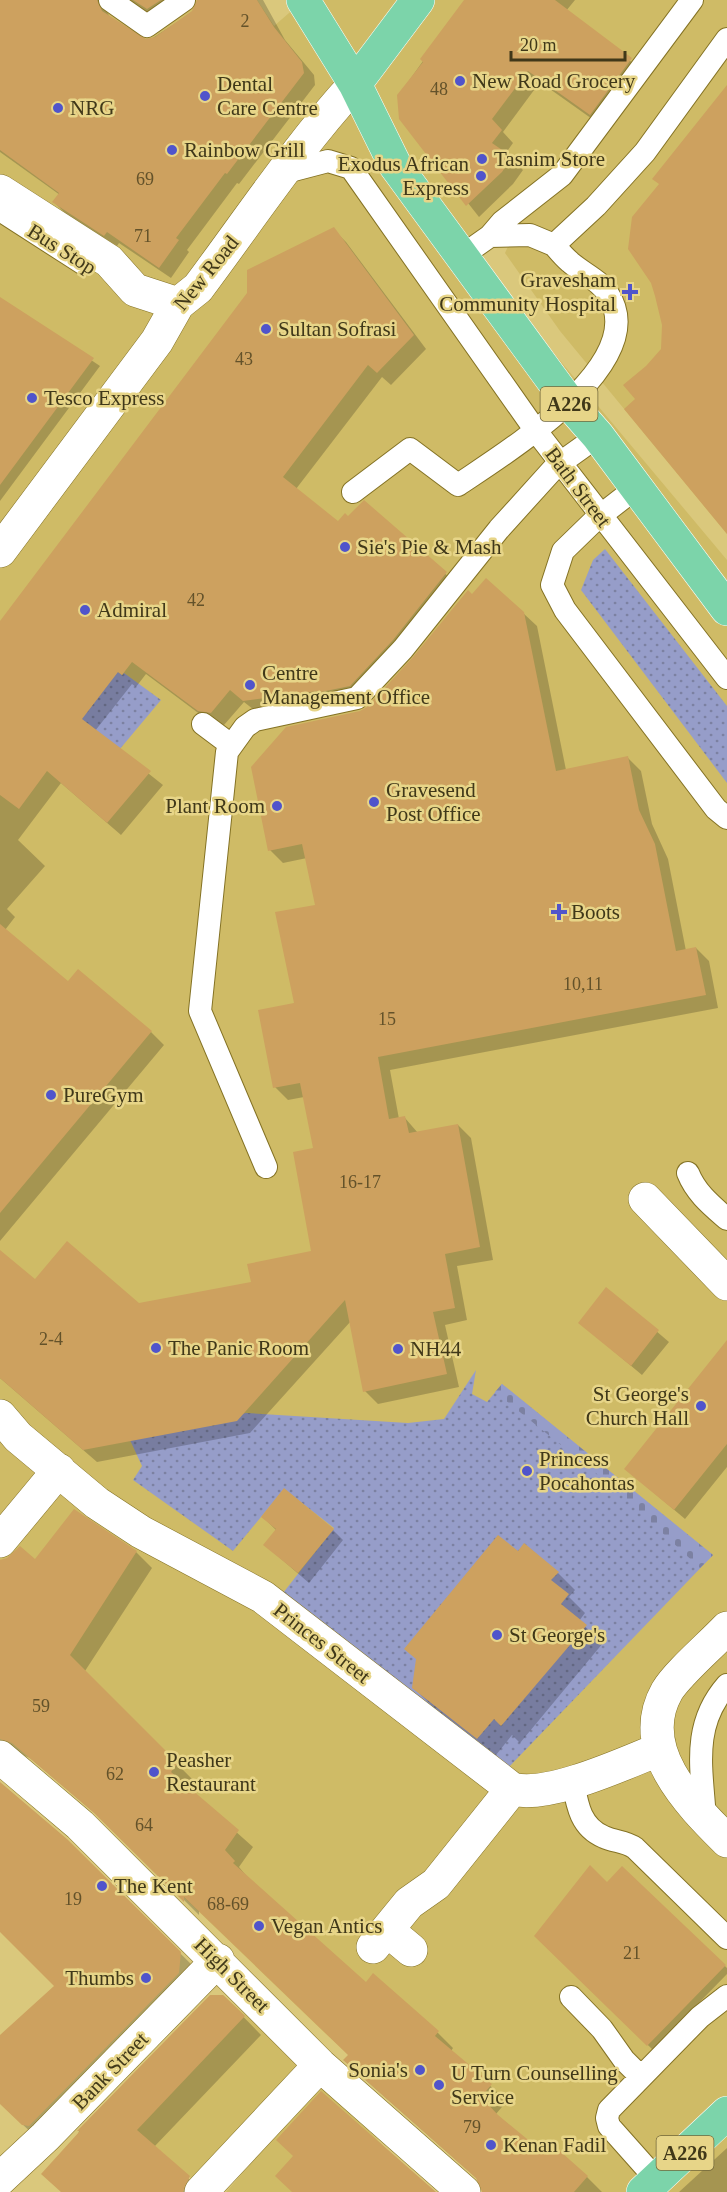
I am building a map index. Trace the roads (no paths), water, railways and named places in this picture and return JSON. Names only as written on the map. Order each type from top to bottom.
[{"type":"main road","name":"A226","points":[[303,0],[355,84],[395,165],[570,404],[598,436],[727,609]]},
{"type":"main road","name":"New Road","points":[[355,84],[418,0]]},
{"type":"main road","name":"A226","points":[[650,2186],[727,2113]]},
{"type":"street","name":"New Road","points":[[0,551],[157,341],[178,304],[198,288],[286,172],[309,137],[355,84]]},
{"type":"street","points":[[0,191],[109,261],[135,290],[178,304]]},
{"type":"street","points":[[645,1199],[727,1284]]},
{"type":"street","name":"Princes Street","points":[[0,1416],[18,1437],[97,1503],[141,1532],[263,1597],[512,1789]]},
{"type":"street","points":[[0,1541],[59,1470]]},
{"type":"street","points":[[716,1830],[670,1775],[660,1749],[658,1714],[667,1690],[727,1628]]},
{"type":"street","points":[[391,1942],[418,1894],[436,1884],[512,1789],[534,1792],[573,1782],[660,1749]]},
{"type":"street","name":"High Street","points":[[0,1757],[80,1825],[218,1960],[320,2065],[464,2192]]},
{"type":"street","name":"Bank Street","points":[[7,2173],[218,1960]]},
{"type":"street","points":[[203,2192],[320,2065]]},
{"type":"lane","points":[[110,0],[147,27],[184,0]]},
{"type":"lane","points":[[463,255],[490,236],[502,222],[562,175],[692,0]]},
{"type":"lane","points":[[554,245],[596,206],[645,152],[727,39]]},
{"type":"lane","name":"Bath Street","points":[[286,172],[328,161],[351,168],[536,431],[600,517],[727,678]]},
{"type":"lane","name":"Bus Stop","points":[[0,210],[107,277],[126,280]]},
{"type":"lane","points":[[353,492],[410,449],[458,485],[536,431],[570,404],[613,345],[618,326],[609,294],[570,262],[554,245],[530,235],[490,236]]},
{"type":"lane","points":[[266,1167],[200,1011],[225,772],[231,745],[245,727],[264,717],[357,698],[403,649],[499,530],[560,463],[598,436]]},
{"type":"lane","points":[[636,488],[563,551],[552,585],[565,610],[716,809],[727,818]]},
{"type":"lane","points":[[203,724],[231,745]]},
{"type":"lane","points":[[688,1173],[702,1196],[727,1219]]},
{"type":"lane","points":[[716,1830],[702,1730],[708,1709],[727,1685]]},
{"type":"lane","points":[[573,1782],[579,1813],[586,1823],[605,1838],[626,1842],[635,1848],[727,1938]]},
{"type":"lane","points":[[650,2186],[609,2126],[607,2118],[612,2106],[640,2077],[700,2017],[727,1996]]},
{"type":"lane","points":[[571,1997],[602,2029],[624,2060],[640,2077]]},
{"type":"place","name":"New Road Grocery","points":[[460,81]]},
{"type":"place","name":"Dental Care Centre","points":[[205,96]]},
{"type":"place","name":"NRG","points":[[58,108]]},
{"type":"place","name":"Rainbow Grill","points":[[172,150]]},
{"type":"place","name":"Tasnim Store","points":[[482,159]]},
{"type":"place","name":"Exodus African Express","points":[[481,176]]},
{"type":"place","name":"Gravesham Community Hospital","points":[[630,292]]},
{"type":"place","name":"Sultan Sofrasi","points":[[266,329]]},
{"type":"place","name":"Tesco Express","points":[[32,398]]},
{"type":"place","name":"Sie's Pie & Mash","points":[[345,547]]},
{"type":"place","name":"Admiral","points":[[85,610]]},
{"type":"place","name":"Centre Management Office","points":[[250,685]]},
{"type":"place","name":"Gravesend Post Office","points":[[374,802]]},
{"type":"place","name":"Plant Room","points":[[277,806]]},
{"type":"place","name":"Boots","points":[[559,912]]},
{"type":"place","name":"PureGym","points":[[51,1095]]},
{"type":"place","name":"The Panic Room","points":[[156,1348]]},
{"type":"place","name":"NH44","points":[[398,1349]]},
{"type":"place","name":"St George's Church Hall","points":[[701,1406]]},
{"type":"place","name":"Princess Pocahontas","points":[[527,1471]]},
{"type":"place","name":"St George's","points":[[497,1635]]},
{"type":"place","name":"Peasher Restaurant","points":[[154,1772]]},
{"type":"place","name":"The Kent","points":[[102,1886]]},
{"type":"place","name":"Vegan Antics","points":[[259,1926]]},
{"type":"place","name":"Thumbs","points":[[146,1978]]},
{"type":"place","name":"Sonia's","points":[[420,2070]]},
{"type":"place","name":"U Turn Counselling Service","points":[[439,2085]]},
{"type":"place","name":"Kenan Fadil","points":[[491,2145]]}]
